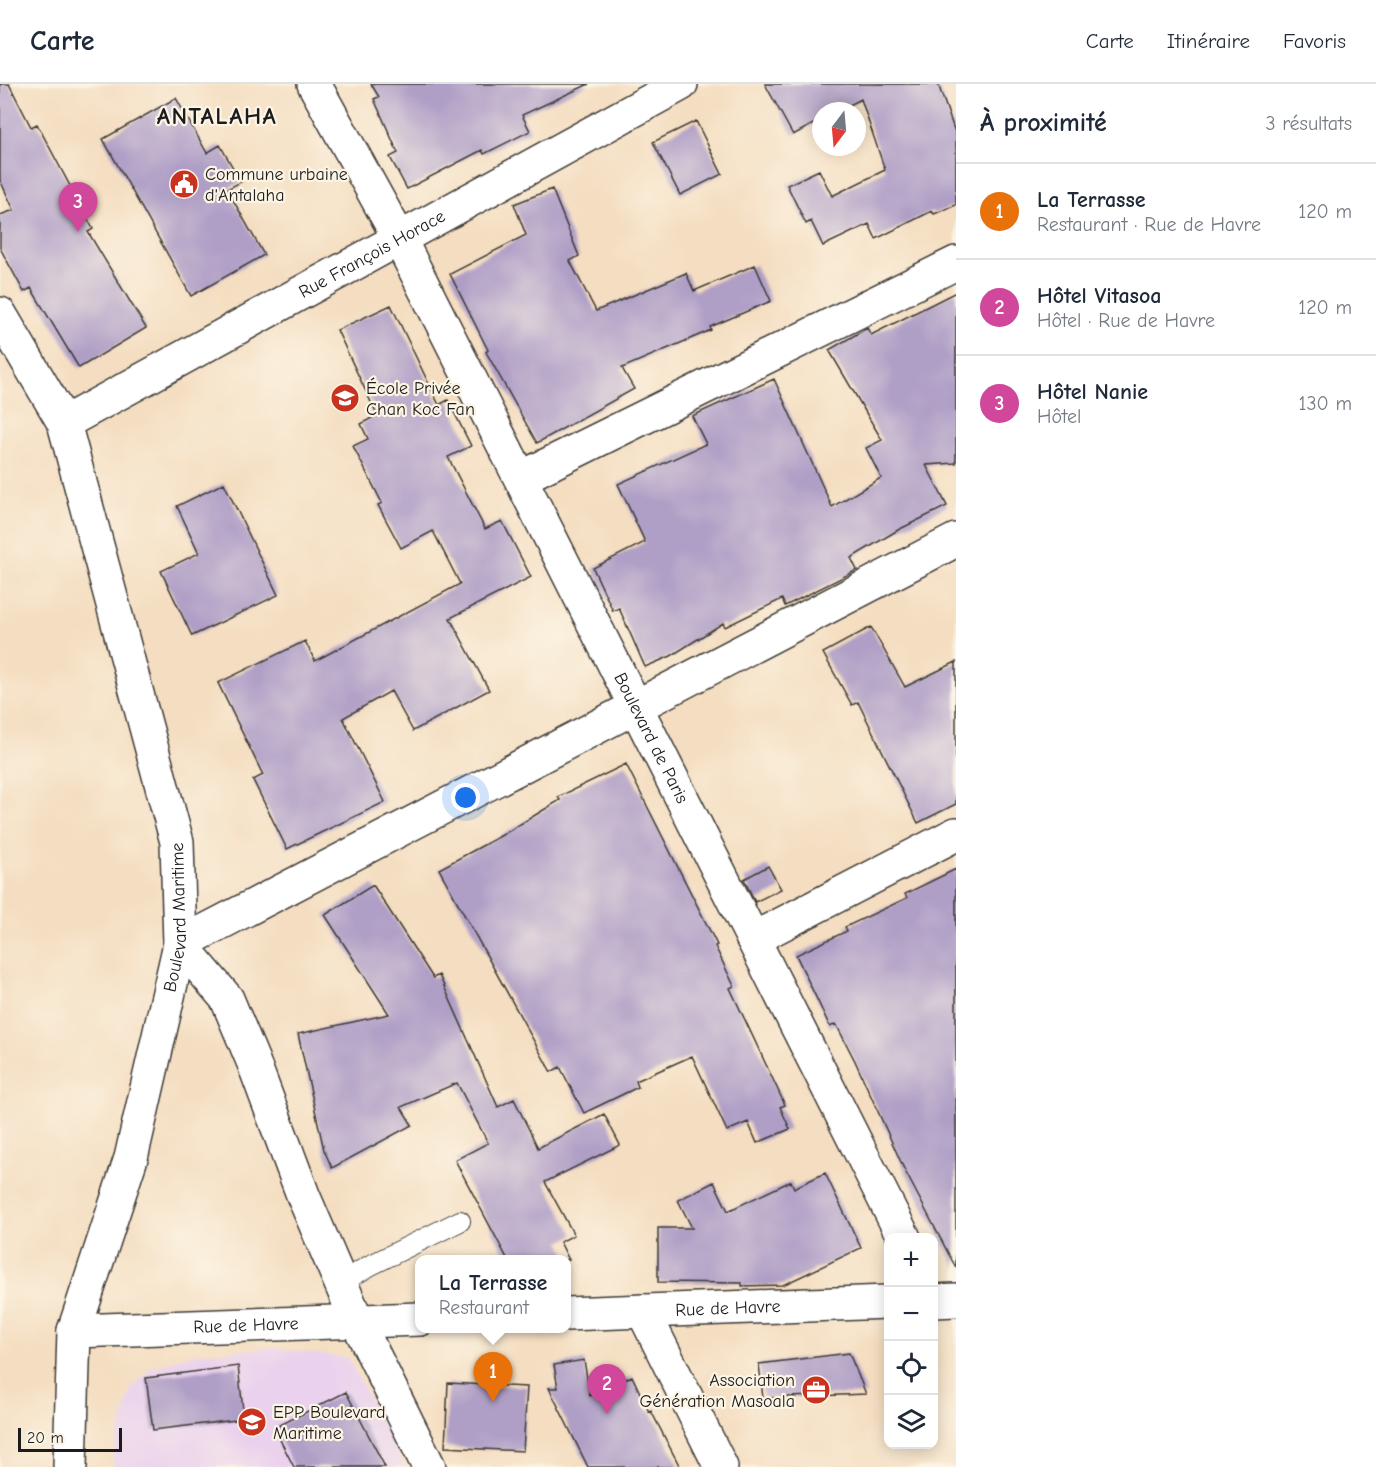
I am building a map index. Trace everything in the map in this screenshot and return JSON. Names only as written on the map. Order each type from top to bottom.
[{"type":"street","name":"Boulevard de Paris","points":[[314,84],[399,238],[901,1233]]},
{"type":"street","name":"Rue François Horace","points":[[64,423],[681,84]]},
{"type":"street","points":[[521,478],[956,263]]},
{"type":"street","name":"Boulevard Maritime","points":[[0,314],[64,423],[177,842],[180,944],[131,1158],[74,1331],[70,1467]]},
{"type":"street","points":[[429,1467],[340,1282],[303,1195],[253,1061],[227,999],[180,944],[956,540]]},
{"type":"street","points":[[753,939],[956,834]]},
{"type":"street","name":"Rue de Havre","points":[[571,1314],[884,1302]]},
{"type":"street","points":[[643,1311],[721,1467]]},
{"type":"street","name":"Rue de Havre","points":[[74,1331],[415,1319]]},
{"type":"lane","points":[[340,1282],[460,1221]]},
{"type":"shaded area","name":"EPP Boulevard Maritime","points":[[272,1348],[348,1358],[405,1467],[113,1467],[113,1455],[131,1389],[151,1368],[195,1353]]},
{"type":"building","points":[[0,84],[9,84],[31,127],[37,124],[93,229],[88,232],[146,328],[79,368],[31,288],[24,292],[0,248],[0,215],[14,210],[0,180]]},
{"type":"building","points":[[371,84],[589,84],[522,115],[530,131],[484,154],[482,150],[407,189],[390,157],[398,153],[374,99],[379,97]]},
{"type":"building","points":[[765,84],[938,84],[956,135],[956,205],[934,214],[932,211],[876,239],[869,224],[823,246],[811,221],[806,224],[787,185],[819,170],[832,196],[885,170],[866,114],[866,102],[862,102],[861,99],[855,102],[812,102],[812,125],[793,135]]},
{"type":"building","points":[[176,98],[207,153],[220,145],[241,182],[227,189],[264,255],[191,296],[103,139]]},
{"type":"building","points":[[696,121],[722,174],[680,195],[653,142]]},
{"type":"building","points":[[552,189],[579,256],[570,261],[596,311],[686,273],[694,291],[755,265],[771,301],[710,327],[711,330],[622,368],[634,389],[537,443],[486,352],[488,350],[450,274],[526,235],[514,204]]},
{"type":"building","points":[[956,292],[956,463],[926,465],[947,506],[898,530],[851,558],[857,570],[785,606],[782,599],[725,627],[723,623],[671,656],[645,667],[619,608],[613,611],[593,568],[645,542],[618,484],[706,444],[692,416],[774,379],[832,507],[881,478],[866,448],[882,440],[829,350],[867,328],[871,335]]},
{"type":"building","points":[[391,305],[439,405],[448,400],[471,446],[448,457],[485,529],[502,521],[531,577],[450,618],[489,690],[413,731],[391,691],[343,718],[385,802],[287,849],[253,780],[263,775],[218,683],[305,641],[315,661],[460,584],[433,531],[401,548],[378,505],[382,503],[353,446],[368,439],[361,424],[377,415],[337,330]]},
{"type":"building","points":[[224,483],[278,595],[192,636],[161,571],[199,553],[177,506]]},
{"type":"building","points":[[871,627],[905,687],[956,662],[956,804],[918,823],[858,702],[852,705],[823,653]]},
{"type":"building","points":[[626,764],[717,945],[715,946],[734,986],[730,988],[785,1105],[780,1107],[790,1129],[757,1143],[748,1122],[727,1131],[692,1056],[636,1081],[638,1087],[584,1113],[560,1067],[551,1072],[439,869],[504,834],[560,800],[558,797]]},
{"type":"building","points":[[768,866],[781,889],[755,902],[744,879]]},
{"type":"building","points":[[956,869],[956,1268],[905,1171],[855,1061],[836,1024],[830,1027],[796,955],[847,931],[845,927],[907,898],[905,894]]},
{"type":"building","points":[[373,885],[433,978],[439,975],[498,1107],[514,1099],[538,1148],[604,1114],[620,1145],[545,1182],[574,1235],[560,1242],[566,1255],[505,1255],[455,1160],[488,1143],[457,1083],[401,1107],[412,1125],[332,1168],[324,1150],[298,1034],[389,1014],[325,915]]},
{"type":"building","points":[[825,1173],[861,1248],[783,1285],[742,1286],[742,1283],[658,1282],[658,1228],[692,1228],[678,1200],[714,1182],[728,1211],[791,1181],[794,1188]]},
{"type":"building","points":[[849,1353],[866,1394],[763,1398],[759,1364]]},
{"type":"building","points":[[584,1360],[590,1396],[632,1376],[680,1467],[588,1467],[549,1388],[558,1388],[554,1365]]},
{"type":"building","points":[[238,1366],[244,1419],[153,1430],[146,1378]]},
{"type":"building","points":[[448,1383],[527,1387],[523,1451],[445,1447]]},
{"type":"building","points":[[346,1392],[385,1467],[294,1467],[274,1428]]},
{"type":"place","name":"Commune urbaine d'Antalaha","points":[[184,184]]},
{"type":"place","name":"Hôtel Nanie","points":[[78,232]]},
{"type":"place","name":"École Privée Chan Koc Fan","points":[[345,398]]},
{"type":"place","name":"Association Génération Masoala","points":[[816,1390]]},
{"type":"place","name":"La Terrasse","points":[[493,1402]]},
{"type":"place","name":"Hôtel Vitasoa","points":[[607,1414]]},
{"type":"place","name":"EPP Boulevard Maritime","points":[[252,1422]]},
{"type":"district","name":"ANTALAHA","points":[[217,116]]}]
